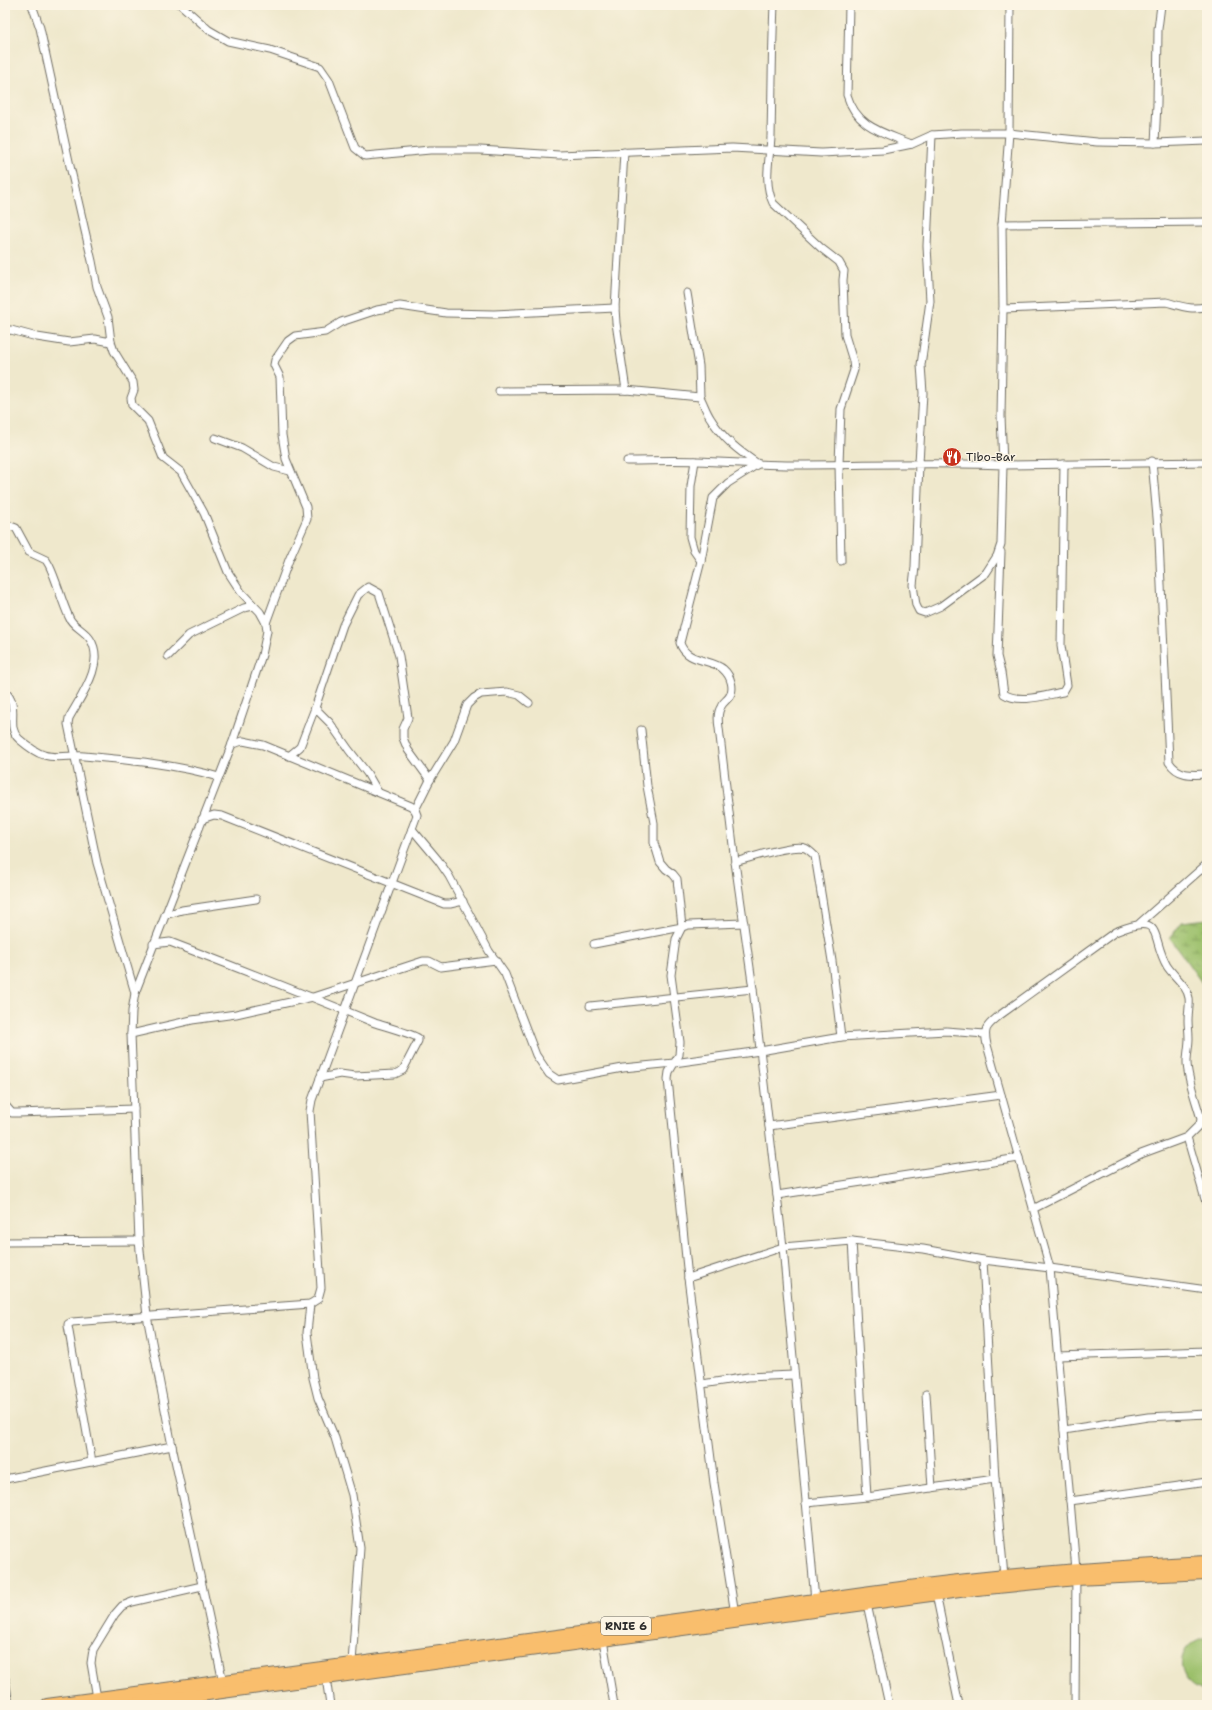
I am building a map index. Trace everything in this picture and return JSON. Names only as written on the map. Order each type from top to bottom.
[{"type":"main road","name":"RNIE 6","points":[[47,1705],[223,1682],[352,1663],[736,1617],[867,1604],[1076,1574],[1207,1562]]},
{"type":"main road","name":"RNIE 6","points":[[128,1705],[171,1702],[326,1678],[603,1640],[736,1617],[815,1600],[1004,1576],[1207,1573]]},
{"type":"street","points":[[32,5],[40,28],[97,287],[108,317],[111,342],[114,351],[133,382],[134,390],[131,398],[132,405],[148,421],[163,458],[181,472],[204,513],[228,572],[241,592],[260,612],[266,623],[267,631],[262,655],[232,744],[164,915],[135,993],[132,1011],[131,1034],[139,1241],[147,1316],[172,1446],[223,1682]]},
{"type":"street","points":[[181,5],[210,30],[228,41],[270,50],[320,67],[329,80],[355,148],[365,156],[430,150],[480,150],[559,155],[704,148],[821,153],[883,150],[912,144],[932,135],[1009,133],[1097,142],[1155,143],[1207,141]]},
{"type":"street","points":[[774,5],[770,151],[767,178],[769,193],[773,203],[821,248],[839,262],[844,271],[845,335],[854,370],[840,409],[839,464],[841,560]]},
{"type":"street","points":[[849,5],[847,95],[851,107],[865,124],[912,144]]},
{"type":"street","points":[[1010,5],[1009,133],[1002,224],[1004,309],[1001,416],[1004,465],[997,656],[1004,694],[1008,696],[1021,698],[1064,692],[1066,685],[1061,646],[1064,464]]},
{"type":"street","points":[[1155,143],[1158,29],[1161,5]]},
{"type":"street","points":[[932,135],[927,246],[930,301],[921,365],[923,393],[913,585],[916,605],[919,611],[925,613],[941,606],[986,573],[997,556],[1001,544]]},
{"type":"street","points":[[624,152],[615,308],[626,390]]},
{"type":"street","points":[[1002,224],[1207,222]]},
{"type":"street","points":[[687,293],[699,366],[700,397],[710,418],[723,438],[758,464]]},
{"type":"street","points":[[1004,309],[1166,302],[1190,309],[1199,309],[1207,306]]},
{"type":"street","points":[[266,623],[307,519],[306,507],[286,459],[282,435],[280,377],[274,365],[275,360],[292,337],[325,332],[341,322],[377,310],[400,306],[446,312],[494,314],[615,308]]},
{"type":"street","points":[[5,331],[11,330],[37,337],[69,342],[95,339],[111,342]]},
{"type":"street","points":[[499,391],[626,390],[700,397]]},
{"type":"street","points":[[215,438],[242,448],[274,467],[290,471]]},
{"type":"street","points":[[627,461],[695,461],[758,464],[958,463],[1004,465],[1207,462]]},
{"type":"street","points":[[695,461],[691,486],[690,537],[694,551],[701,561]]},
{"type":"street","points":[[1152,462],[1160,540],[1169,762],[1178,772],[1189,776],[1207,774]]},
{"type":"street","points":[[758,464],[728,483],[713,498],[701,561],[680,643],[689,655],[701,661],[723,668],[730,678],[731,684],[731,693],[721,705],[718,714],[718,721],[735,862],[753,988],[783,1247],[815,1600]]},
{"type":"street","points":[[5,524],[16,528],[28,552],[46,560],[69,618],[86,632],[95,646],[96,663],[88,683],[69,718],[68,724],[97,862],[135,993]]},
{"type":"street","points":[[289,756],[300,746],[316,708],[343,625],[358,595],[368,587],[380,593],[399,656],[408,718],[402,729],[402,738],[408,750],[430,780]]},
{"type":"street","points":[[168,656],[189,635],[244,608],[253,606]]},
{"type":"street","points":[[5,692],[10,696],[12,702],[14,733],[45,756],[75,755],[150,762],[190,769],[219,777]]},
{"type":"street","points":[[92,1462],[68,1324],[72,1322],[310,1304],[318,1299],[321,1288],[310,1111],[312,1100],[417,815],[415,810],[430,780],[454,741],[467,705],[474,698],[482,694],[507,692],[519,695],[529,703]]},
{"type":"street","points":[[316,708],[330,723],[348,750],[367,773],[378,792]]},
{"type":"street","points":[[641,730],[647,786],[654,823],[654,843],[660,862],[677,879],[682,928],[676,938],[671,975],[680,1042],[679,1055],[669,1072],[668,1088],[688,1278],[714,1483],[736,1617]]},
{"type":"street","points":[[232,744],[243,741],[252,742],[378,792],[415,810]]},
{"type":"street","points":[[202,819],[214,815],[222,816],[444,904],[463,901]]},
{"type":"street","points":[[412,829],[438,860],[463,901],[505,974],[536,1055],[553,1078],[558,1080],[623,1068],[760,1052],[841,1037],[946,1031],[984,1034]]},
{"type":"street","points":[[735,862],[755,856],[798,847],[806,848],[815,856],[832,961],[841,1037]]},
{"type":"street","points":[[1075,1705],[1076,1574],[1050,1268],[984,1034],[986,1027],[1000,1015],[1115,932],[1140,923],[1207,864]]},
{"type":"street","points":[[164,915],[182,910],[256,899]]},
{"type":"street","points":[[594,944],[682,928],[689,925],[744,923]]},
{"type":"street","points":[[1033,1208],[1141,1154],[1187,1137],[1200,1124],[1201,1119],[1187,1063],[1190,999],[1187,991],[1166,965],[1154,929],[1140,923]]},
{"type":"street","points":[[153,944],[170,942],[345,1009],[391,1029],[416,1036],[418,1041],[402,1070],[395,1074],[355,1076],[340,1074],[320,1078]]},
{"type":"street","points":[[131,1034],[192,1020],[236,1014],[313,997],[423,961],[429,961],[441,967],[496,960]]},
{"type":"street","points":[[590,1006],[753,988]]},
{"type":"street","points":[[769,1126],[1001,1095]]},
{"type":"street","points":[[5,1105],[8,1113],[134,1109]]},
{"type":"street","points":[[1187,1137],[1207,1206]]},
{"type":"street","points":[[777,1195],[1019,1158]]},
{"type":"street","points":[[5,1242],[139,1241]]},
{"type":"street","points":[[688,1278],[783,1247],[852,1241],[923,1249],[983,1260],[1207,1290]]},
{"type":"street","points":[[852,1241],[867,1497]]},
{"type":"street","points":[[983,1260],[995,1479],[1004,1576]]},
{"type":"street","points":[[310,1304],[307,1333],[313,1378],[318,1398],[335,1438],[352,1495],[360,1548],[352,1663]]},
{"type":"street","points":[[1058,1356],[1207,1351]]},
{"type":"street","points":[[702,1384],[748,1377],[794,1375]]},
{"type":"street","points":[[926,1394],[932,1488]]},
{"type":"street","points":[[1064,1430],[1148,1417],[1207,1414]]},
{"type":"street","points":[[5,1480],[172,1446]]},
{"type":"street","points":[[806,1503],[867,1497],[995,1479]]},
{"type":"street","points":[[1070,1501],[1207,1482]]},
{"type":"street","points":[[97,1698],[91,1664],[93,1650],[115,1614],[122,1606],[132,1602],[202,1586]]},
{"type":"street","points":[[936,1594],[959,1705]]},
{"type":"street","points":[[867,1604],[888,1705]]},
{"type":"street","points":[[603,1640],[614,1705]]},
{"type":"street","points":[[326,1678],[330,1705]]},
{"type":"street","points":[[5,1679],[9,1705]]},
{"type":"green space","points":[[1207,919],[1207,990],[1170,938],[1182,922]]},
{"type":"green space","points":[[1207,1637],[1207,1692],[1196,1688],[1188,1681],[1183,1673],[1182,1664],[1183,1655],[1188,1647],[1196,1641]]},
{"type":"place","name":"Tibo-Bar","points":[[952,457]]}]
